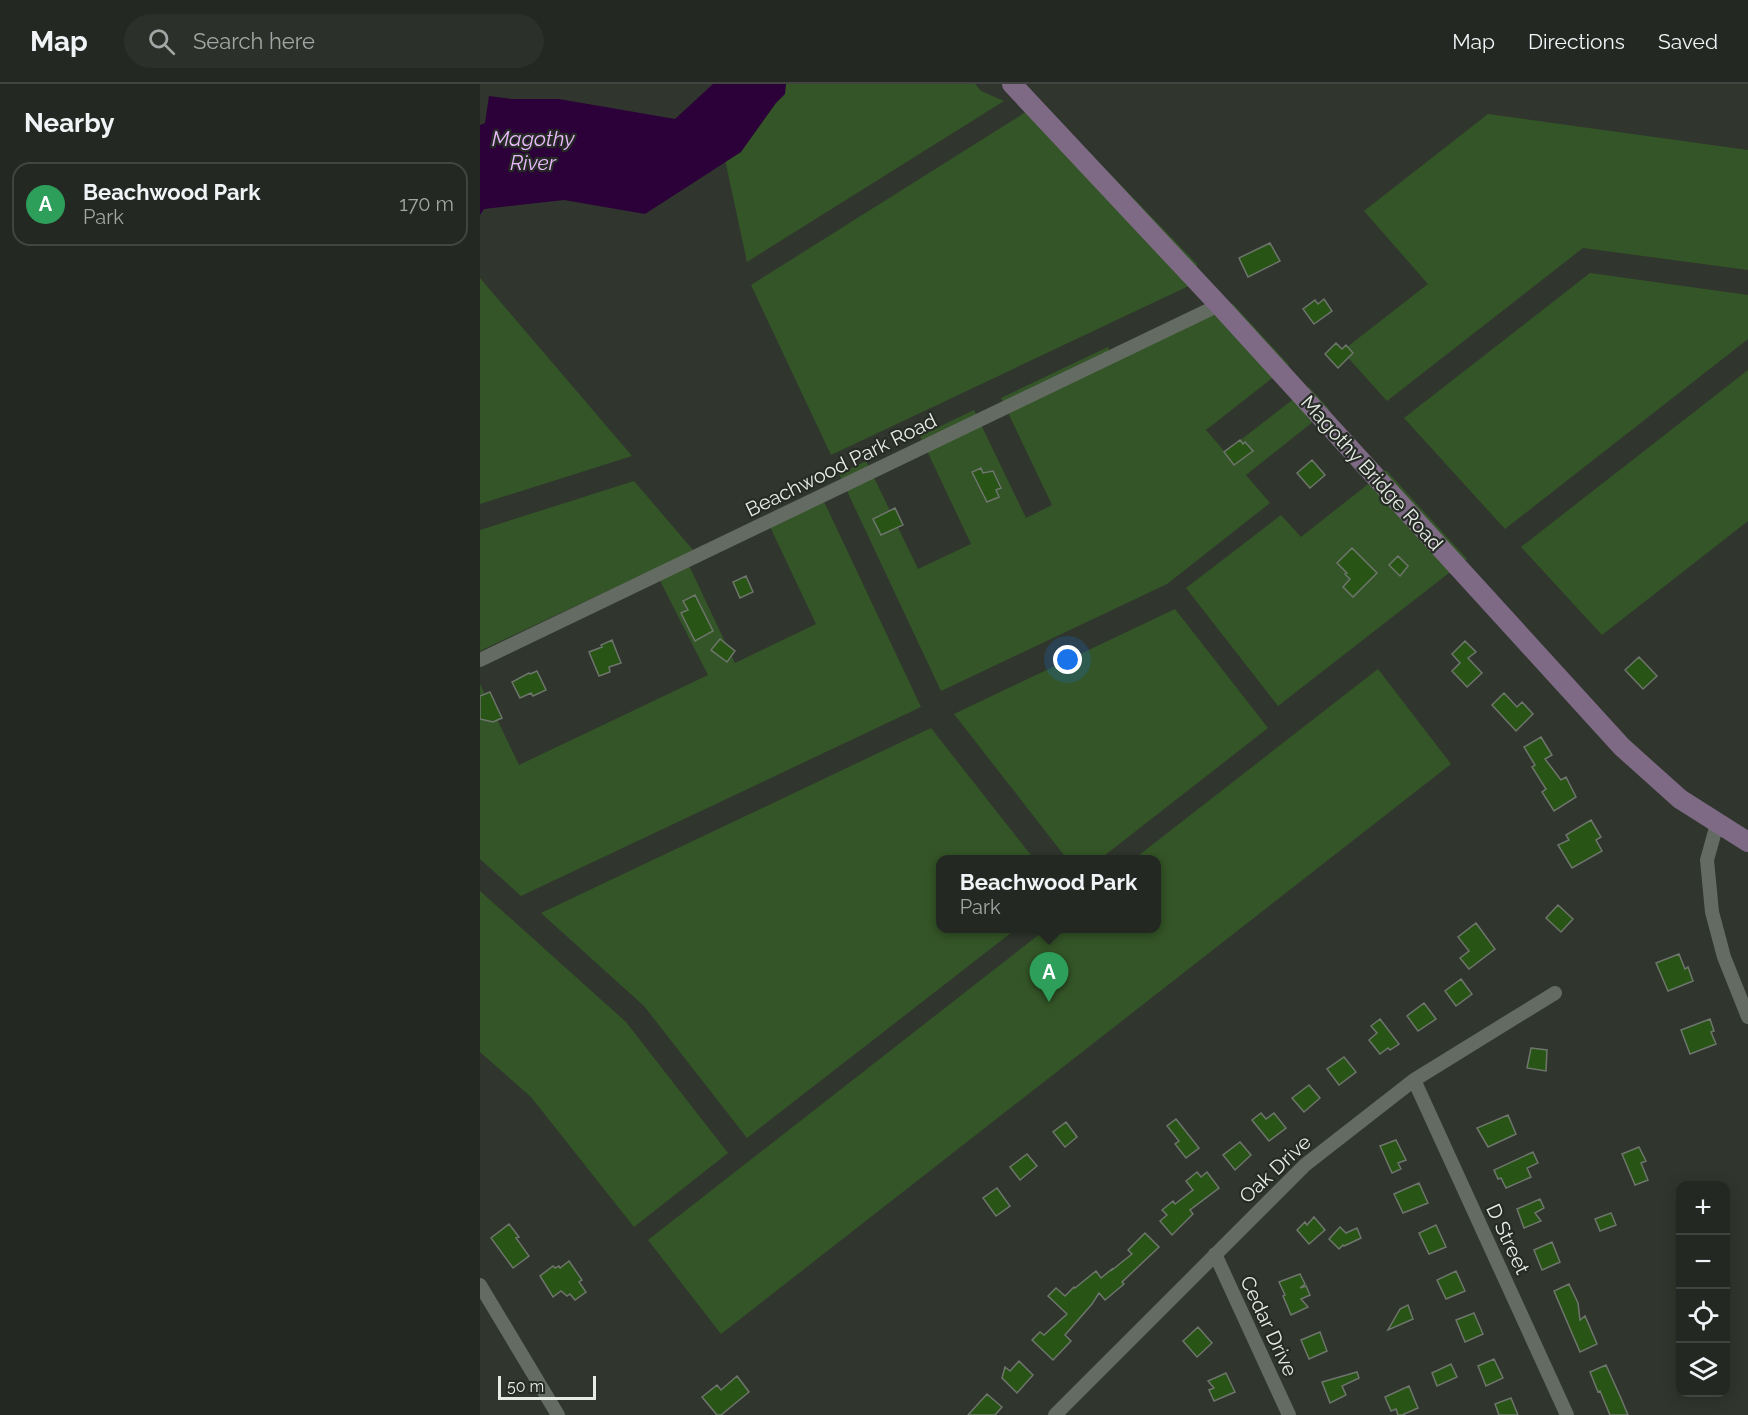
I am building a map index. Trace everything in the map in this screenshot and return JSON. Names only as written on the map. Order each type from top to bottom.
[{"type":"main road","name":"Magothy Bridge Road","points":[[1012,84],[1219,305],[1622,747],[1680,799],[1748,842]]},
{"type":"street","name":"Beachwood Park Road","points":[[480,660],[1219,305]]},
{"type":"street","points":[[1717,824],[1707,860],[1712,912],[1724,957],[1748,1017]]},
{"type":"street","name":"Oak Drive","points":[[1055,1415],[1305,1165],[1414,1080],[1555,993]]},
{"type":"street","name":"D Street","points":[[1414,1080],[1567,1415]]},
{"type":"street","name":"Cedar Drive","points":[[1215,1254],[1288,1415]]},
{"type":"street","points":[[480,1285],[554,1414]]},
{"type":"green space","points":[[768,84],[975,84],[981,91],[1004,101],[747,262],[720,136]]},
{"type":"green space","points":[[1029,110],[1061,123],[1197,264],[1195,283],[831,455],[751,285]]},
{"type":"green space","points":[[1488,114],[1748,150],[1748,270],[1583,248],[1387,401],[1342,351],[1428,284],[1364,211]]},
{"type":"green space","points":[[1590,273],[1748,295],[1748,339],[1505,529],[1404,418]]},
{"type":"green space","points":[[480,278],[632,456],[480,504]]},
{"type":"green space","points":[[1216,303],[1233,304],[1289,365],[1206,430],[1225,452],[1309,387],[1329,409],[1246,475],[1270,503],[1167,584],[941,691],[839,474],[866,461],[918,569],[971,544],[920,436],[974,410],[1026,518],[1052,505],[1001,398],[1108,347],[1111,354]]},
{"type":"green space","points":[[1748,370],[1748,521],[1602,635],[1521,547]]},
{"type":"green space","points":[[1386,470],[1467,559],[1278,706],[1186,588],[1281,515],[1301,537]]},
{"type":"green space","points":[[634,481],[693,550],[684,555],[735,663],[816,624],[765,516],[819,491],[921,707],[521,896],[480,859],[480,684],[519,765],[708,675],[654,569],[480,651],[480,530]]},
{"type":"green space","points":[[1175,609],[1268,728],[1105,855],[1064,855],[954,714]]},
{"type":"green space","points":[[1378,669],[1451,764],[721,1334],[648,1240],[1041,933],[1161,933],[1161,855],[1139,855]]},
{"type":"green space","points":[[931,728],[1031,855],[936,855],[936,933],[1011,933],[747,1138],[644,1006],[541,913]]},
{"type":"green space","points":[[480,891],[626,1022],[728,1153],[634,1227],[531,1097],[480,1052]]},
{"type":"water","name":"Magothy River","points":[[713,84],[786,84],[785,94],[741,152],[645,214],[564,200],[484,209],[480,215],[480,125],[485,123],[489,96],[512,99],[559,99],[675,119]]},
{"type":"building","points":[[1270,243],[1280,261],[1248,277],[1239,258]]},
{"type":"building","points":[[1324,299],[1332,311],[1314,324],[1303,309],[1315,300],[1318,304]]},
{"type":"building","points":[[1336,343],[1342,349],[1346,345],[1353,353],[1338,368],[1325,354]]},
{"type":"building","points":[[1240,440],[1253,451],[1234,465],[1224,452]]},
{"type":"building","points":[[1312,460],[1325,475],[1310,488],[1297,473]]},
{"type":"building","points":[[981,468],[983,473],[993,471],[1001,488],[996,490],[999,497],[987,502],[972,472]]},
{"type":"building","points":[[895,508],[903,525],[881,535],[873,519]]},
{"type":"building","points":[[1352,548],[1377,573],[1353,597],[1343,587],[1350,579],[1337,563]]},
{"type":"building","points":[[1398,556],[1408,566],[1400,576],[1389,565]]},
{"type":"building","points":[[746,576],[753,592],[740,598],[733,582]]},
{"type":"building","points":[[695,595],[713,631],[695,641],[681,613],[688,610],[683,601]]},
{"type":"building","points":[[720,639],[735,651],[727,662],[711,650]]},
{"type":"building","points":[[612,640],[621,663],[609,667],[610,672],[599,676],[589,652]]},
{"type":"building","points":[[1465,641],[1476,652],[1468,658],[1482,673],[1467,687],[1452,671],[1460,663],[1452,654]]},
{"type":"building","points":[[1639,657],[1657,676],[1643,689],[1625,670]]},
{"type":"building","points":[[537,671],[546,690],[533,696],[531,693],[520,698],[512,682]]},
{"type":"building","points":[[490,692],[502,718],[493,722],[480,719],[480,696]]},
{"type":"building","points":[[1504,693],[1517,707],[1522,702],[1533,714],[1516,731],[1492,705]]},
{"type":"building","points":[[1541,737],[1552,755],[1545,759],[1561,780],[1566,777],[1576,797],[1554,811],[1542,792],[1546,789],[1532,767],[1535,765],[1524,747]]},
{"type":"building","points":[[1591,820],[1601,837],[1596,840],[1602,851],[1572,868],[1558,845],[1569,840],[1566,835]]},
{"type":"building","points":[[1558,905],[1573,919],[1561,932],[1546,918]]},
{"type":"building","points":[[1476,923],[1495,949],[1469,969],[1460,958],[1469,951],[1458,937]]},
{"type":"building","points":[[1679,954],[1685,969],[1688,967],[1693,981],[1668,991],[1656,963]]},
{"type":"building","points":[[1461,979],[1472,994],[1456,1006],[1445,991]]},
{"type":"building","points":[[1424,1003],[1436,1019],[1418,1031],[1407,1016]]},
{"type":"building","points":[[1380,1019],[1399,1044],[1380,1054],[1369,1040],[1377,1033],[1371,1026]]},
{"type":"building","points":[[1710,1019],[1714,1031],[1711,1032],[1716,1044],[1690,1054],[1681,1030]]},
{"type":"building","points":[[1531,1048],[1547,1050],[1546,1071],[1527,1068]]},
{"type":"building","points":[[1344,1057],[1356,1072],[1339,1085],[1327,1069]]},
{"type":"building","points":[[1309,1085],[1320,1098],[1304,1112],[1292,1098]]},
{"type":"building","points":[[1261,1113],[1266,1119],[1274,1113],[1286,1128],[1269,1141],[1252,1120]]},
{"type":"building","points":[[1508,1115],[1516,1134],[1488,1147],[1477,1128]]},
{"type":"building","points":[[1176,1119],[1199,1148],[1186,1158],[1175,1144],[1179,1141],[1167,1126]]},
{"type":"building","points":[[1066,1122],[1077,1137],[1065,1147],[1053,1132]]},
{"type":"building","points":[[1396,1140],[1406,1160],[1398,1163],[1401,1169],[1392,1173],[1380,1146]]},
{"type":"building","points":[[1240,1142],[1251,1155],[1235,1170],[1223,1155]]},
{"type":"building","points":[[1639,1147],[1646,1161],[1641,1163],[1648,1180],[1635,1185],[1622,1154]]},
{"type":"building","points":[[1533,1152],[1538,1163],[1527,1168],[1531,1177],[1506,1188],[1494,1170]]},
{"type":"building","points":[[1027,1154],[1037,1166],[1020,1180],[1010,1167]]},
{"type":"building","points":[[1197,1172],[1201,1177],[1207,1172],[1219,1188],[1190,1210],[1193,1214],[1172,1235],[1160,1221],[1167,1215],[1162,1210],[1173,1201],[1175,1204],[1193,1190],[1186,1181]]},
{"type":"building","points":[[1419,1183],[1428,1203],[1403,1213],[1394,1194]]},
{"type":"building","points":[[997,1188],[1010,1206],[996,1216],[983,1198]]},
{"type":"building","points":[[1540,1199],[1544,1208],[1535,1213],[1541,1221],[1524,1228],[1517,1209]]},
{"type":"building","points":[[1611,1213],[1616,1225],[1600,1231],[1595,1219]]},
{"type":"building","points":[[1314,1217],[1325,1230],[1309,1244],[1297,1230],[1305,1222],[1307,1225]]},
{"type":"building","points":[[509,1224],[529,1256],[513,1268],[491,1238]]},
{"type":"building","points":[[1436,1225],[1446,1247],[1429,1254],[1419,1233]]},
{"type":"building","points":[[1340,1227],[1346,1233],[1357,1228],[1361,1238],[1339,1249],[1329,1239]]},
{"type":"building","points":[[1145,1233],[1159,1247],[1122,1282],[1124,1284],[1105,1300],[1099,1293],[1065,1335],[1071,1341],[1053,1360],[1032,1340],[1040,1332],[1044,1335],[1067,1314],[1048,1296],[1056,1288],[1065,1296],[1096,1271],[1101,1278],[1132,1254],[1128,1250]]},
{"type":"building","points":[[1552,1242],[1560,1262],[1542,1270],[1534,1250]]},
{"type":"building","points":[[569,1261],[582,1280],[579,1282],[586,1292],[575,1300],[570,1294],[567,1296],[561,1291],[553,1297],[540,1276],[553,1266],[560,1268]]},
{"type":"building","points":[[1456,1271],[1465,1291],[1446,1299],[1437,1280]]},
{"type":"building","points":[[1300,1274],[1305,1284],[1300,1288],[1306,1286],[1310,1295],[1301,1299],[1308,1307],[1291,1315],[1279,1282]]},
{"type":"building","points":[[1569,1284],[1578,1303],[1580,1320],[1585,1316],[1597,1344],[1580,1352],[1554,1291]]},
{"type":"building","points":[[1408,1305],[1413,1319],[1388,1330],[1400,1309]]},
{"type":"building","points":[[1474,1313],[1483,1334],[1465,1342],[1456,1320]]},
{"type":"building","points":[[1198,1327],[1212,1343],[1197,1357],[1183,1341]]},
{"type":"building","points":[[1320,1332],[1327,1351],[1309,1359],[1301,1340]]},
{"type":"building","points":[[1494,1359],[1503,1378],[1486,1386],[1478,1366]]},
{"type":"building","points":[[1019,1361],[1033,1375],[1017,1393],[1002,1378],[1005,1367],[1010,1371]]},
{"type":"building","points":[[1451,1364],[1457,1377],[1437,1386],[1432,1373]]},
{"type":"building","points":[[1606,1365],[1628,1415],[1610,1415],[1600,1391],[1598,1392],[1590,1372]]},
{"type":"building","points":[[1357,1372],[1359,1378],[1342,1386],[1346,1395],[1330,1403],[1322,1382]]},
{"type":"building","points":[[1226,1373],[1235,1392],[1214,1401],[1209,1390],[1214,1388],[1208,1381]]},
{"type":"building","points":[[737,1376],[749,1392],[721,1415],[717,1415],[702,1397],[717,1385],[721,1390]]},
{"type":"building","points":[[1409,1386],[1418,1408],[1398,1415],[1396,1409],[1391,1411],[1385,1397]]},
{"type":"building","points":[[987,1394],[1002,1407],[995,1415],[968,1415]]},
{"type":"building","points":[[1511,1398],[1518,1415],[1499,1415],[1495,1404]]},
{"type":"place","name":"Beachwood Park","points":[[1049,1002]]}]
